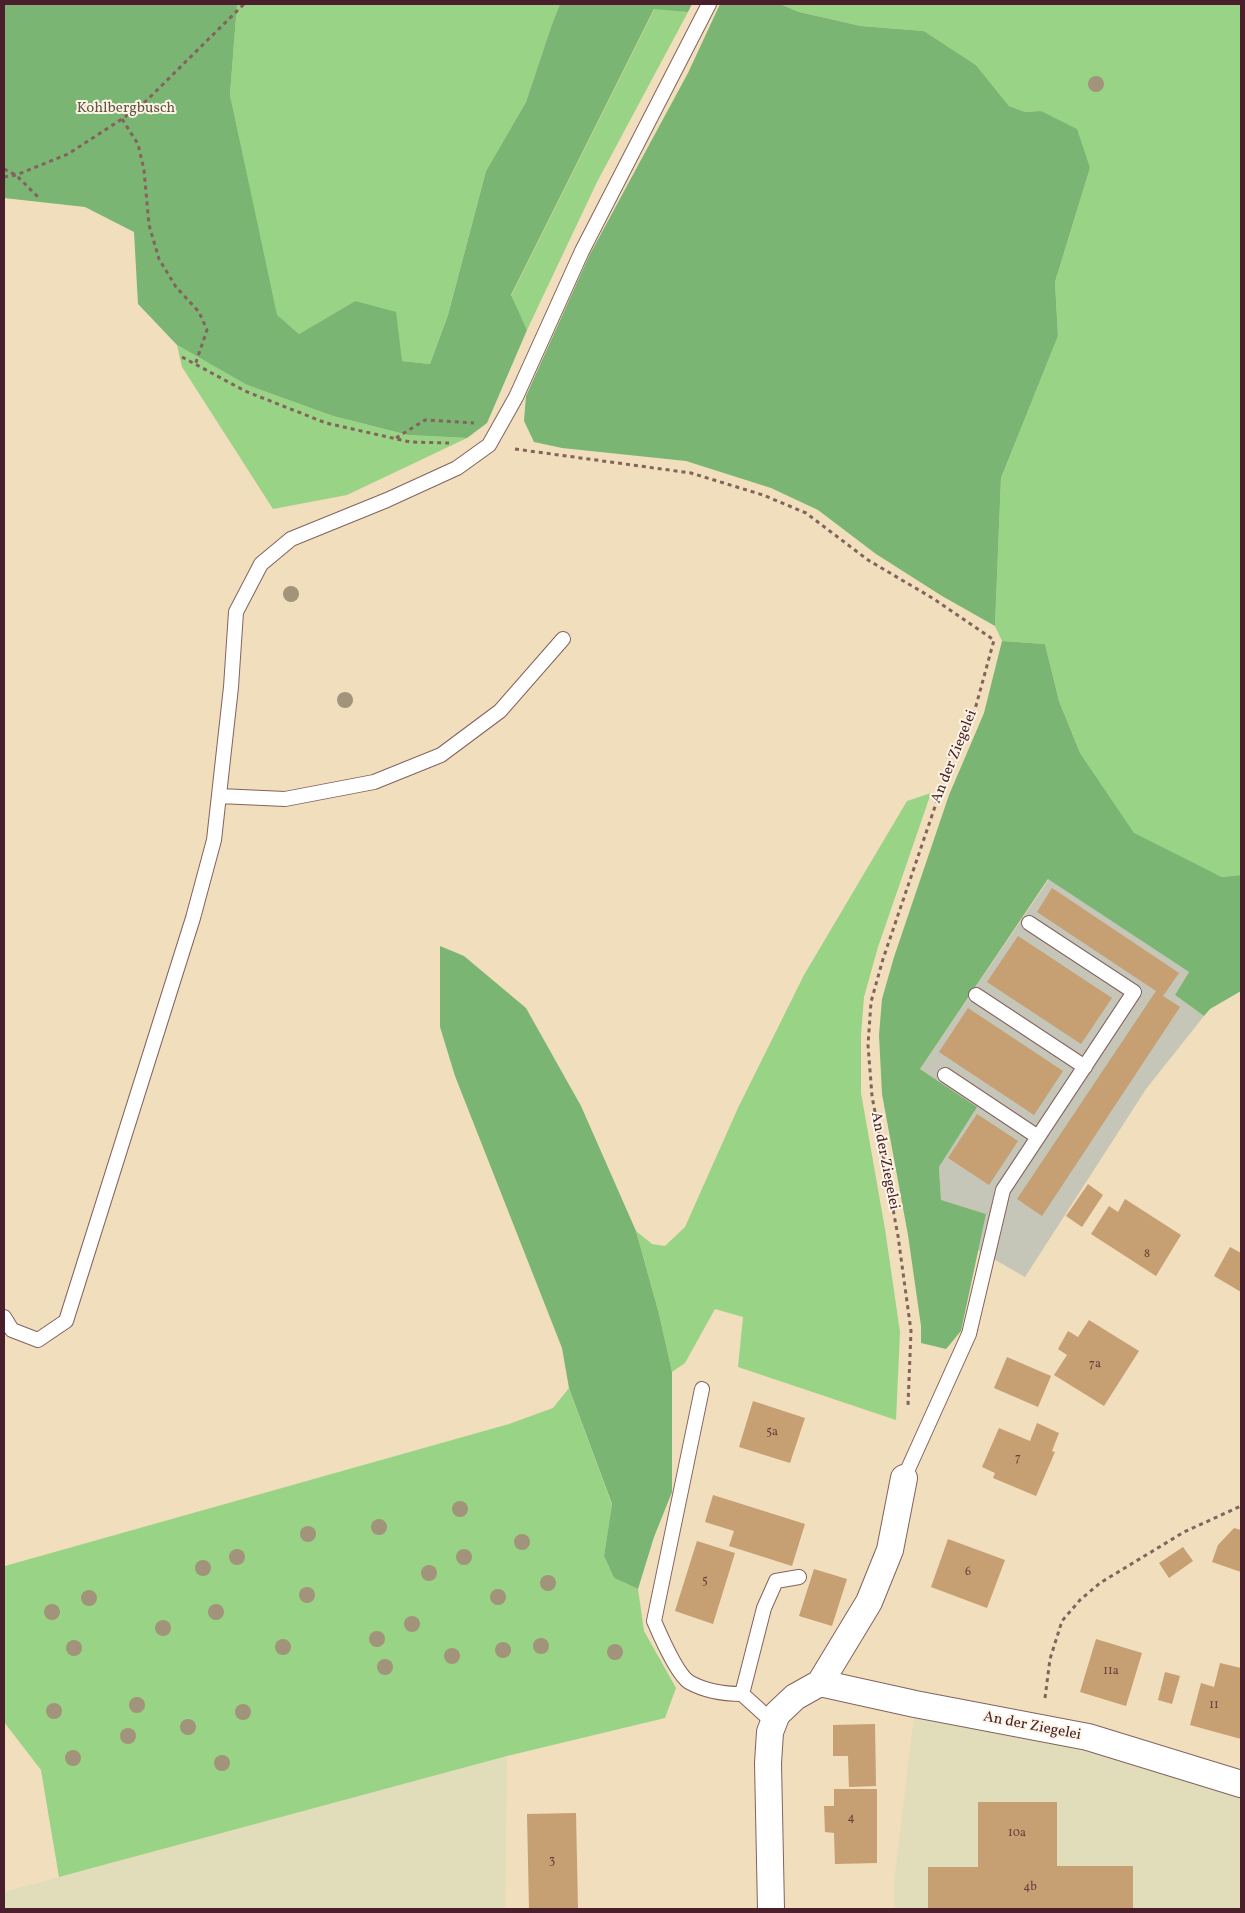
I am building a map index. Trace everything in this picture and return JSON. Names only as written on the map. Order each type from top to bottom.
[{"type":"street","points":[[772,1909],[768,1763],[770,1732],[778,1714],[795,1697],[820,1682],[869,1602],[890,1550],[904,1478]]},
{"type":"street","name":"An der Ziegelei","points":[[820,1682],[915,1704],[1088,1738],[1241,1784]]},
{"type":"lane","points":[[4,1317],[12,1330],[38,1340],[66,1321],[193,918],[214,840],[231,687],[236,612],[261,564],[291,539],[387,500],[457,468],[489,445],[516,397],[582,251],[709,4]]},
{"type":"lane","points":[[219,796],[285,798],[312,794],[374,782],[441,755],[500,710],[563,639]]},
{"type":"lane","points":[[904,1478],[968,1334],[1004,1190],[1134,992],[1029,923]]},
{"type":"lane","points":[[976,995],[1085,1067]]},
{"type":"lane","points":[[945,1075],[1038,1138]]},
{"type":"lane","points":[[702,1389],[654,1621],[669,1654],[688,1681],[723,1694],[742,1694],[774,1723]]},
{"type":"lane","points":[[742,1694],[764,1608],[776,1581],[799,1577]]},
{"type":"path","points":[[4,177],[16,175],[68,154],[142,105],[244,4]]},
{"type":"path","points":[[122,119],[138,144],[144,170],[149,225],[159,259],[176,287],[199,312],[207,330],[195,364]]},
{"type":"path","points":[[4,169],[16,175],[39,198]]},
{"type":"path","points":[[182,358],[244,391],[326,423],[410,442],[489,445]]},
{"type":"path","points":[[395,439],[425,420],[465,422],[500,428]]},
{"type":"path","name":"An der Ziegelei","points":[[489,445],[557,456],[691,473],[763,495],[806,513],[868,560],[934,599],[994,640],[974,713],[941,789],[882,959],[871,1002],[868,1046],[872,1096],[898,1236],[911,1331],[908,1415]]},
{"type":"path","points":[[1041,1728],[1050,1659],[1062,1621],[1080,1600],[1100,1583],[1184,1532],[1241,1506]]},
{"type":"shaded area","points":[[1049,879],[1189,972],[1175,995],[1204,1016],[1146,1089],[1025,1277],[978,1250],[986,1214],[941,1201],[939,1167],[976,1107],[920,1069]]},
{"type":"shaded area","points":[[914,1717],[1084,1750],[1241,1796],[1241,1909],[894,1909],[894,1882]]},
{"type":"shaded area","points":[[507,1756],[505,1909],[4,1909],[4,1892]]},
{"type":"green space","name":"Kohlbergbusch","points":[[4,4],[237,4],[230,95],[277,315],[299,334],[355,301],[396,312],[402,361],[430,364],[448,315],[486,171],[526,102],[560,4],[692,4],[688,12],[654,9],[511,295],[527,330],[487,423],[467,438],[408,435],[333,416],[247,385],[177,345],[138,304],[134,232],[85,207],[4,198]]},
{"type":"green space","points":[[237,4],[560,4],[526,102],[486,171],[448,315],[430,364],[402,361],[355,301],[299,334],[276,315],[230,95]]},
{"type":"green space","points":[[720,4],[780,4],[799,12],[861,26],[924,31],[976,65],[1009,106],[1025,112],[1041,111],[1077,129],[1090,168],[1055,282],[1058,336],[1001,478],[995,626],[942,596],[876,554],[818,510],[771,488],[686,461],[562,448],[534,442],[524,421],[526,396],[589,256],[688,73]]},
{"type":"green space","points":[[780,4],[1241,4],[1241,875],[1222,877],[1134,834],[1080,753],[1059,701],[1045,644],[1002,641],[995,626],[1001,478],[1058,336],[1055,282],[1090,168],[1041,111],[1025,112],[1009,106],[976,65],[924,31],[861,26],[799,12]]},
{"type":"green space","points":[[655,8],[688,12],[597,182],[527,330],[511,296]]},
{"type":"green space","points":[[177,345],[247,385],[333,416],[408,435],[467,438],[347,495],[273,509],[182,367]]},
{"type":"green space","points":[[1002,641],[1045,644],[1059,701],[1080,753],[1134,833],[1222,877],[1241,875],[1241,991],[1210,1009],[1204,1016],[1175,995],[1189,972],[1048,879],[920,1069],[977,1107],[939,1167],[941,1200],[986,1214],[961,1331],[946,1349],[921,1343],[921,1326],[908,1235],[882,1094],[879,1035],[882,999],[894,957],[949,795],[984,713]]},
{"type":"green space","points":[[931,793],[878,947],[864,997],[861,1035],[861,1093],[885,1229],[900,1332],[896,1420],[738,1367],[743,1317],[715,1309],[685,1363],[672,1372],[659,1314],[636,1231],[652,1244],[665,1246],[685,1227],[738,1108],[804,975],[907,801]]},
{"type":"green space","points":[[440,946],[464,956],[526,1008],[581,1106],[636,1231],[659,1314],[672,1372],[672,1492],[654,1537],[638,1589],[614,1578],[604,1556],[612,1504],[569,1388],[562,1348],[455,1076],[440,1027]]},
{"type":"green space","points":[[569,1388],[612,1505],[604,1556],[614,1578],[638,1589],[644,1631],[676,1688],[665,1718],[507,1756],[59,1877],[41,1770],[4,1722],[5,1566],[509,1424],[553,1408]]},
{"type":"building","points":[[1052,888],[1179,973],[1163,996],[1180,1007],[1042,1216],[1017,1199],[1156,991],[1037,912]]},
{"type":"building","points":[[1018,936],[1112,998],[1081,1044],[987,982]]},
{"type":"building","points":[[968,1008],[1063,1071],[1034,1115],[939,1052]]},
{"type":"building","points":[[977,1114],[1018,1141],[989,1185],[948,1158]]},
{"type":"building","points":[[1088,1184],[1103,1195],[1082,1227],[1066,1216]]},
{"type":"building","points":[[1125,1199],[1181,1235],[1156,1276],[1091,1234],[1109,1206],[1118,1212]]},
{"type":"building","points":[[1230,1247],[1241,1253],[1241,1292],[1214,1276]]},
{"type":"building","points":[[1089,1320],[1139,1351],[1104,1406],[1054,1375],[1067,1355],[1058,1349],[1068,1331],[1078,1337]]},
{"type":"building","points":[[1007,1357],[1051,1376],[1038,1407],[994,1388]]},
{"type":"building","points":[[753,1401],[805,1418],[790,1463],[739,1447]]},
{"type":"building","points":[[1037,1423],[1059,1433],[1052,1451],[1055,1452],[1036,1496],[993,1478],[995,1473],[982,1467],[999,1428],[1030,1441]]},
{"type":"building","points":[[713,1495],[805,1524],[792,1566],[729,1546],[734,1531],[705,1522]]},
{"type":"building","points":[[1234,1528],[1241,1530],[1241,1572],[1212,1562],[1218,1545]]},
{"type":"building","points":[[948,1539],[1005,1560],[987,1608],[931,1587]]},
{"type":"building","points":[[697,1541],[735,1553],[713,1624],[675,1611]]},
{"type":"building","points":[[1183,1547],[1193,1561],[1169,1578],[1159,1563]]},
{"type":"building","points":[[814,1569],[847,1579],[832,1626],[799,1616]]},
{"type":"building","points":[[1096,1639],[1142,1653],[1126,1706],[1080,1692]]},
{"type":"building","points":[[1220,1663],[1241,1668],[1241,1739],[1190,1725],[1201,1683],[1214,1687]]},
{"type":"building","points":[[1165,1672],[1180,1676],[1172,1704],[1158,1700]]},
{"type":"building","points":[[875,1724],[876,1786],[849,1787],[848,1756],[833,1756],[833,1725]]},
{"type":"building","points":[[834,1789],[877,1789],[877,1863],[835,1864],[834,1833],[825,1832],[824,1806],[834,1806]]},
{"type":"building","points":[[978,1802],[1057,1802],[1057,1866],[1133,1866],[1133,1909],[928,1909],[928,1867],[978,1867]]},
{"type":"building","points":[[576,1813],[578,1909],[529,1909],[527,1814]]}]
